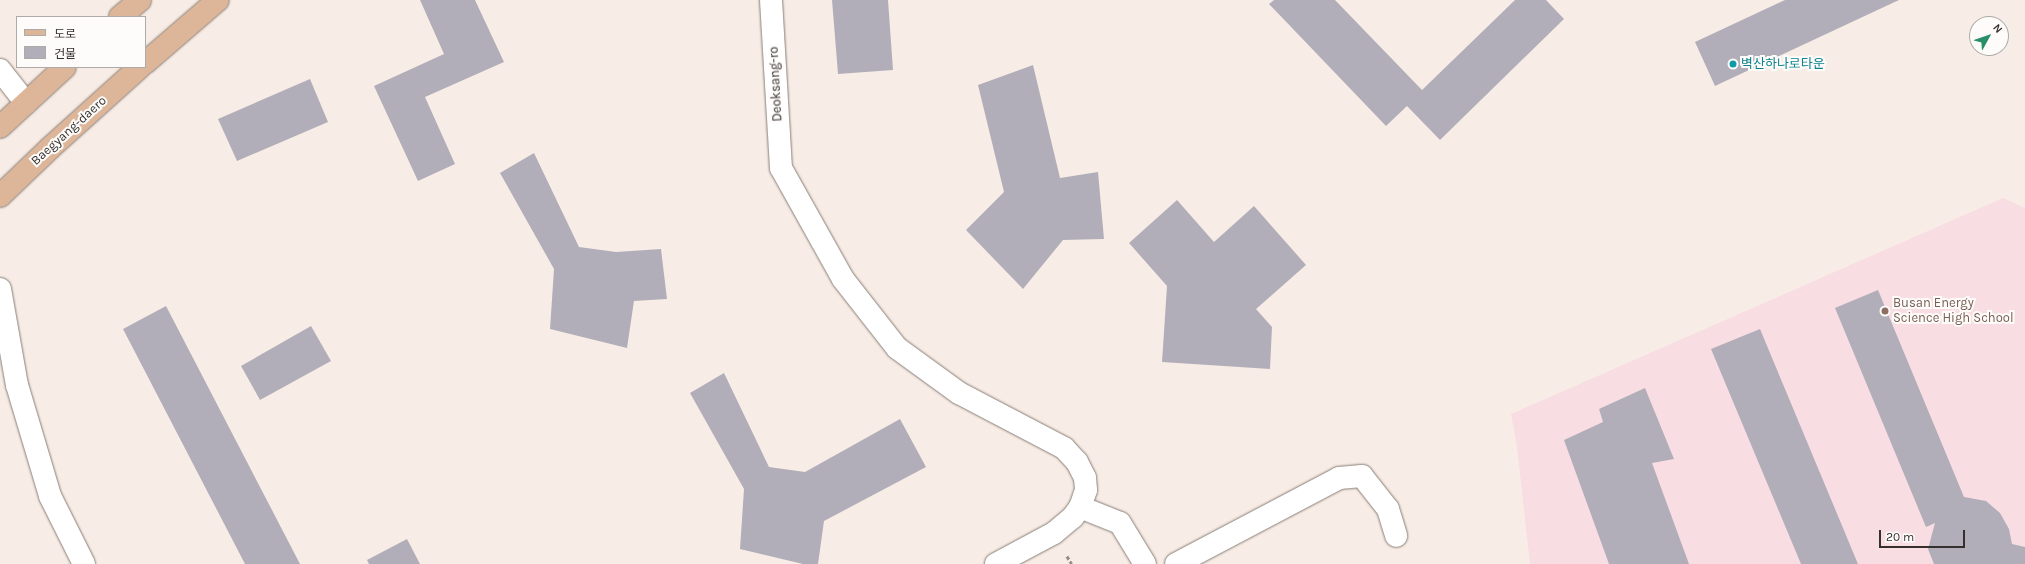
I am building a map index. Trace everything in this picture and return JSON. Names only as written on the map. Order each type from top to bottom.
[{"type":"main road","points":[[121,16],[140,0]]},
{"type":"main road","points":[[146,62],[218,0]]},
{"type":"main road","points":[[0,128],[64,68]]},
{"type":"main road","name":"Baegyang-daero","points":[[0,196],[50,148],[139,68]]},
{"type":"street","name":"Deoksang-ro","points":[[771,0],[781,168],[843,279],[897,348],[959,393],[1064,448],[1077,462],[1085,478],[1086,490],[1080,507]]},
{"type":"street","points":[[0,70],[26,103]]},
{"type":"street","points":[[0,289],[17,385],[50,496],[84,564]]},
{"type":"street","points":[[1176,564],[1339,478],[1362,476],[1388,508],[1396,536]]},
{"type":"street","points":[[996,564],[1054,533],[1073,517],[1080,507],[1120,523],[1145,564]]},
{"type":"shaded area","name":"Busan Energy Science High School","points":[[2003,198],[2025,208],[2025,564],[1530,564],[1517,447],[1511,414]]},
{"type":"building","points":[[420,0],[475,0],[504,62],[425,97],[455,164],[418,181],[374,86],[444,54]]},
{"type":"building","points":[[832,0],[888,0],[893,70],[838,74]]},
{"type":"building","points":[[1274,0],[1335,0],[1422,90],[1515,0],[1546,0],[1564,19],[1440,140],[1407,106],[1386,126],[1269,4]]},
{"type":"building","name":"벽산하나로타운","points":[[1785,0],[1899,0],[1715,86],[1695,42]]},
{"type":"building","points":[[1033,65],[1060,178],[1098,172],[1104,239],[1063,240],[1023,289],[966,230],[1004,192],[978,85]]},
{"type":"building","points":[[310,79],[328,122],[237,161],[218,119]]},
{"type":"building","points":[[534,153],[579,247],[616,252],[661,249],[667,299],[634,301],[627,348],[550,329],[554,269],[500,173]]},
{"type":"building","points":[[1177,200],[1214,242],[1254,206],[1306,265],[1256,309],[1272,327],[1270,369],[1162,362],[1167,286],[1129,243]]},
{"type":"building","points":[[1878,290],[1964,497],[1986,501],[2000,513],[2009,529],[2012,544],[2025,547],[2025,564],[1934,564],[1928,549],[1935,523],[1926,527],[1835,308]]},
{"type":"building","points":[[166,306],[300,564],[245,564],[123,329]]},
{"type":"building","points":[[311,326],[331,361],[260,400],[241,366]]},
{"type":"building","points":[[1760,329],[1858,564],[1801,564],[1711,349]]},
{"type":"building","points":[[724,373],[769,467],[805,472],[900,419],[926,467],[824,521],[818,564],[803,564],[740,549],[744,489],[690,393]]},
{"type":"building","points":[[1645,388],[1674,459],[1652,463],[1689,564],[1609,564],[1564,440],[1603,422],[1599,409]]},
{"type":"building","points":[[407,539],[420,564],[369,564],[367,560]]},
{"type":"place","name":"벽산하나로타운","points":[[1733,64]]},
{"type":"place","name":"Busan Energy Science High School","points":[[1885,311]]}]
